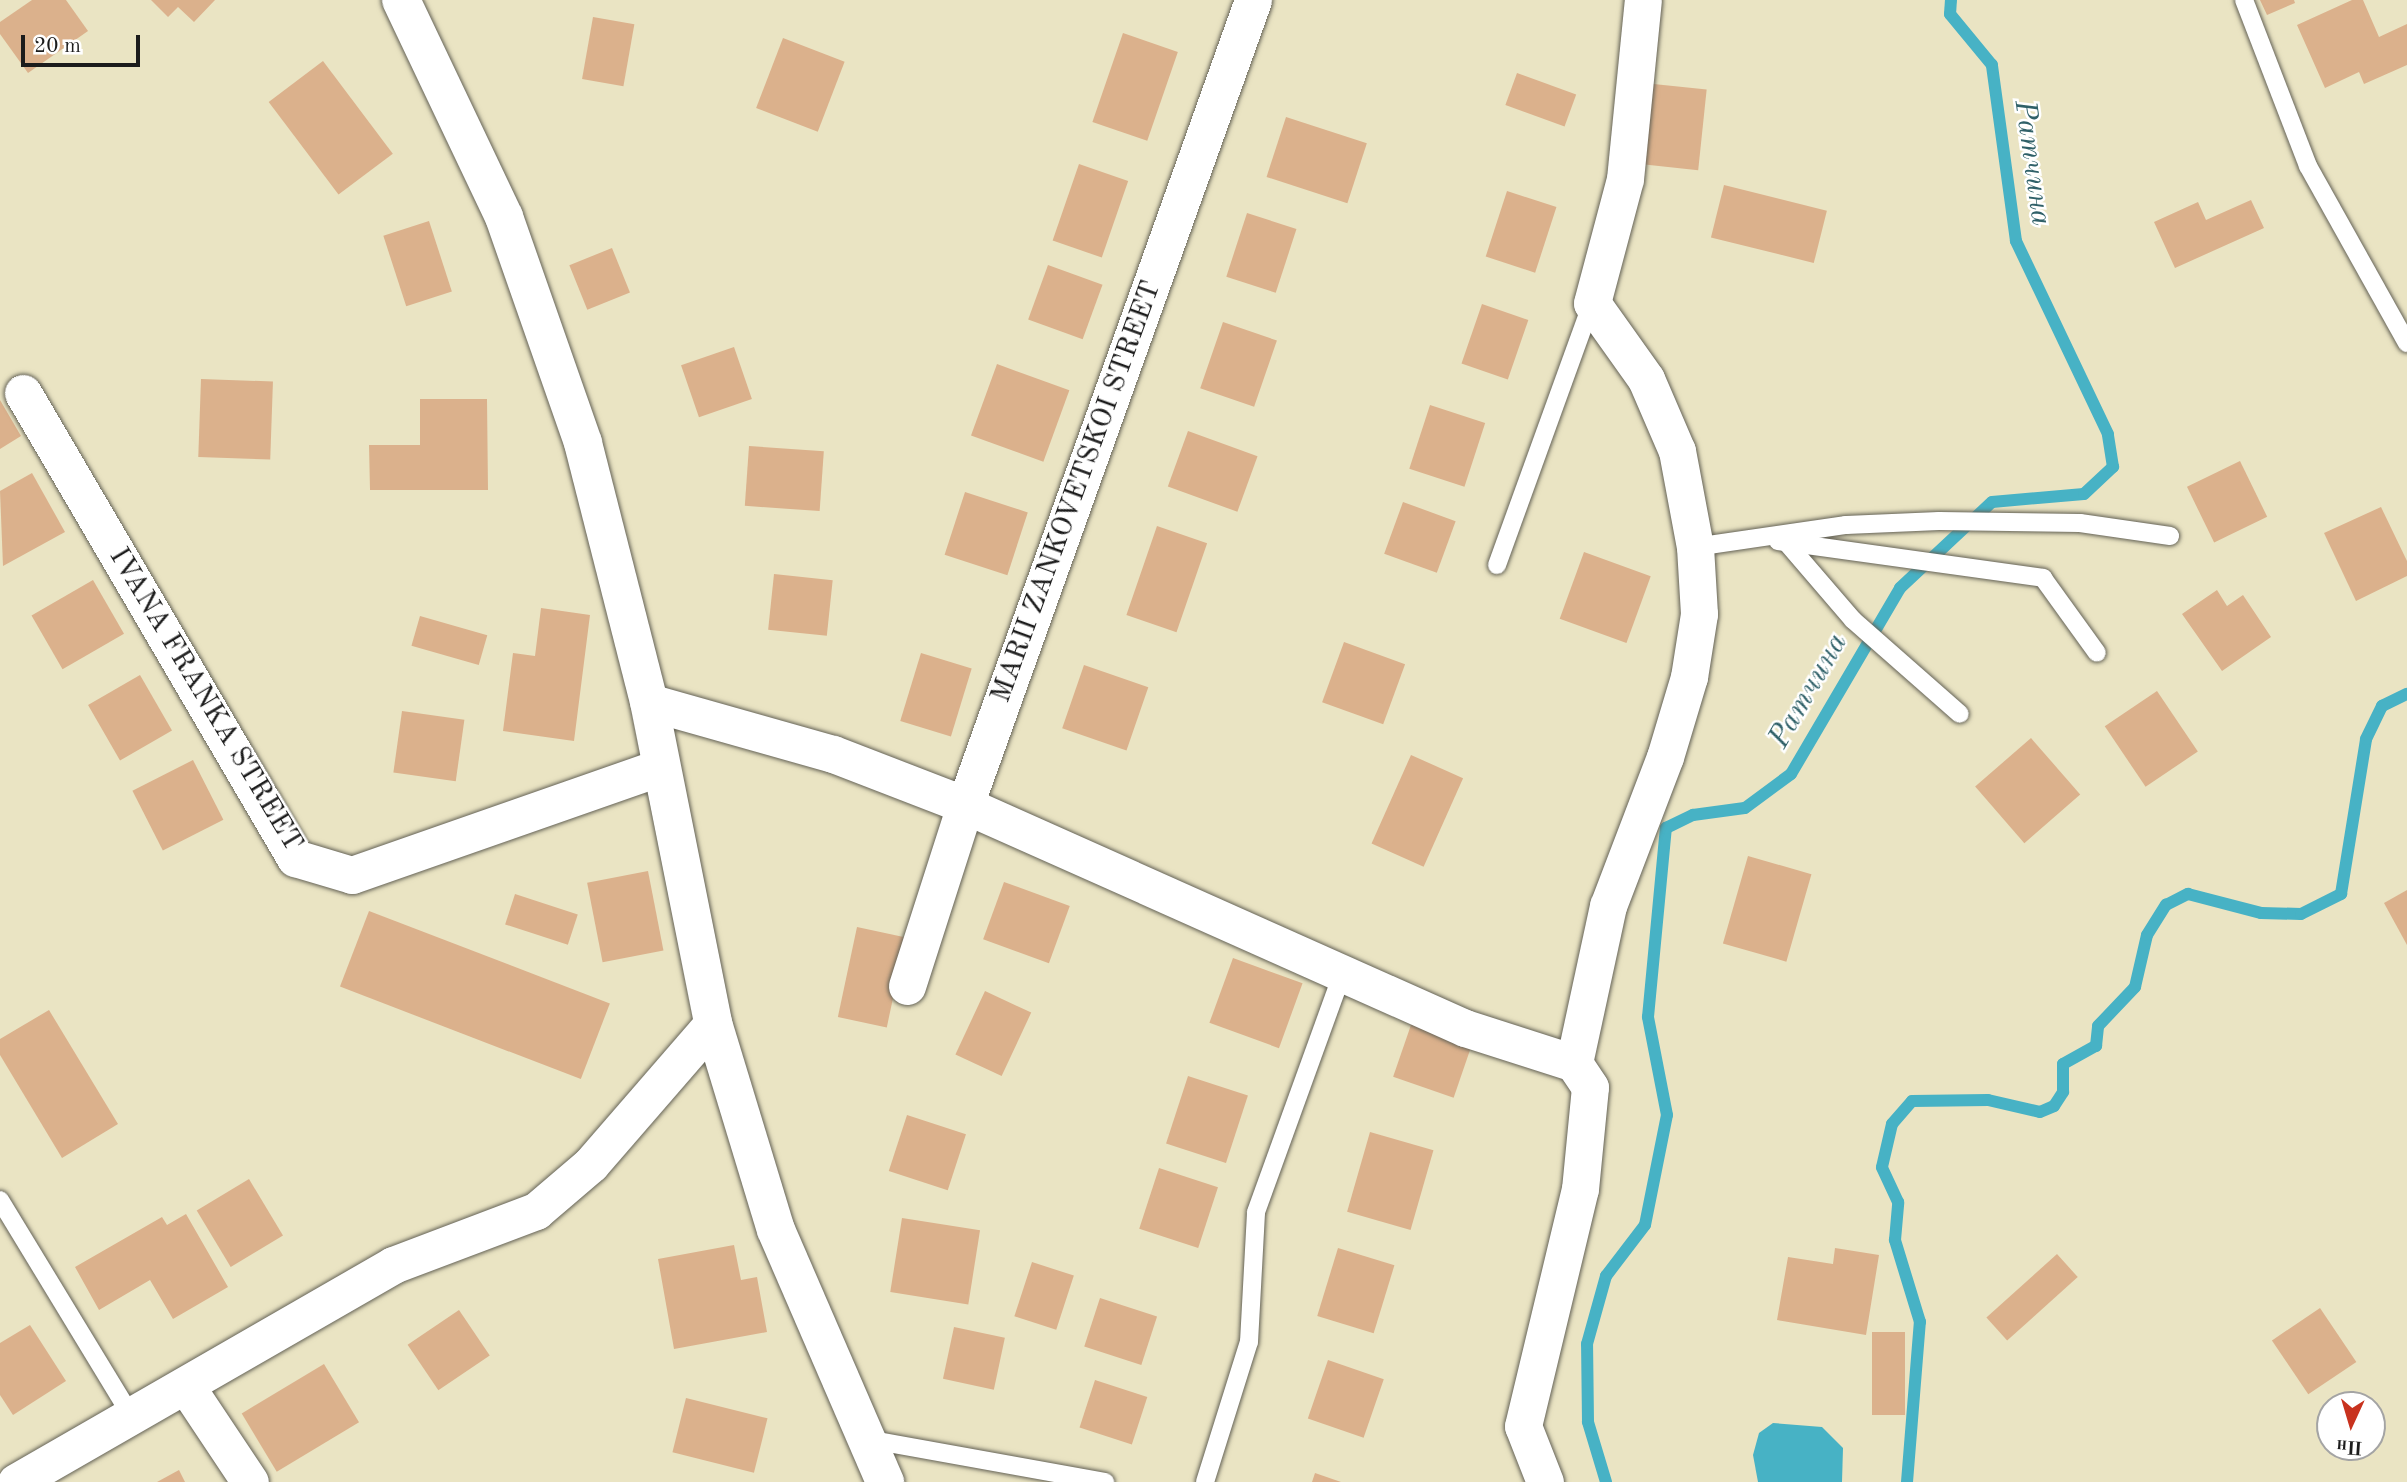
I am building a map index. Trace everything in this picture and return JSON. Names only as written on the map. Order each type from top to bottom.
[{"type":"main road","points":[[401,0],[504,217],[583,443],[649,702],[713,1023],[776,1230],[885,1482]]},
{"type":"street","name":"MARII ZANKOVETSKOI STREET","points":[[907,986],[965,805],[1253,0]]},
{"type":"street","points":[[1574,1063],[1608,906],[1689,677],[1699,614],[1695,547],[1677,451],[1646,379],[1592,303],[1625,179],[1643,0]]},
{"type":"street","name":"IVANA FRANKA STREET","points":[[23,393],[295,858],[352,875],[661,767]]},
{"type":"street","points":[[649,702],[833,754],[965,805],[1465,1028],[1574,1063],[1590,1087],[1580,1189],[1523,1426],[1545,1482]]},
{"type":"street","points":[[16,1482],[129,1412],[186,1386],[393,1265],[536,1211],[592,1164],[713,1023]]},
{"type":"street","points":[[186,1386],[250,1482]]},
{"type":"lane","points":[[2244,0],[2308,166],[2407,343]]},
{"type":"lane","points":[[1497,565],[1592,303]]},
{"type":"lane","points":[[1695,547],[1757,538],[1940,521],[2080,523],[2169,536]]},
{"type":"lane","points":[[1757,538],[2043,578],[2097,653]]},
{"type":"lane","points":[[1786,542],[1853,620],[1960,714]]},
{"type":"lane","points":[[1205,1482],[1249,1342],[1256,1212],[1342,975]]},
{"type":"lane","points":[[0,1200],[129,1412]]},
{"type":"lane","points":[[866,1438],[1105,1482]]},
{"type":"water","points":[[1773,1423],[1822,1427],[1843,1448],[1842,1482],[1758,1482],[1753,1455],[1759,1433]]},
{"type":"building","points":[[32,0],[66,0],[88,31],[28,73],[0,34],[0,22]]},
{"type":"building","points":[[151,0],[215,0],[194,22],[178,7],[168,17]]},
{"type":"building","points":[[2260,0],[2294,0],[2295,3],[2267,15]]},
{"type":"building","points":[[2352,0],[2363,0],[2379,37],[2407,24],[2407,65],[2364,84],[2359,72],[2325,88],[2297,25]]},
{"type":"building","points":[[593,17],[634,24],[623,86],[582,79]]},
{"type":"building","points":[[1123,33],[1178,52],[1147,141],[1092,122]]},
{"type":"building","points":[[783,38],[845,62],[818,132],[756,108]]},
{"type":"building","points":[[323,61],[393,154],[339,195],[269,102]]},
{"type":"building","points":[[1517,73],[1576,95],[1565,126],[1505,105]]},
{"type":"building","points":[[1644,83],[1707,90],[1698,170],[1636,164]]},
{"type":"building","points":[[1286,117],[1367,143],[1347,203],[1267,177]]},
{"type":"building","points":[[1079,164],[1128,181],[1102,258],[1053,241]]},
{"type":"building","points":[[1724,185],[1827,211],[1814,263],[1711,237]]},
{"type":"building","points":[[1507,191],[1556,207],[1535,273],[1486,257]]},
{"type":"building","points":[[2251,200],[2264,228],[2175,268],[2154,222],[2198,202],[2206,220]]},
{"type":"building","points":[[1247,213],[1296,229],[1276,293],[1226,277]]},
{"type":"building","points":[[429,221],[452,291],[406,306],[383,236]]},
{"type":"building","points":[[612,248],[630,293],[587,310],[569,265]]},
{"type":"building","points":[[1048,265],[1103,285],[1083,339],[1028,320]]},
{"type":"building","points":[[1482,304],[1528,320],[1508,380],[1461,364]]},
{"type":"building","points":[[1223,322],[1277,341],[1254,407],[1200,388]]},
{"type":"building","points":[[734,347],[752,399],[699,417],[681,365]]},
{"type":"building","points":[[997,364],[1069,390],[1043,462],[971,435]]},
{"type":"building","points":[[201,379],[273,382],[270,459],[198,457]]},
{"type":"building","points":[[420,399],[487,399],[488,490],[370,490],[369,445],[420,445]]},
{"type":"building","points":[[0,400],[21,436],[0,449]]},
{"type":"building","points":[[1430,405],[1485,423],[1464,487],[1409,469]]},
{"type":"building","points":[[1188,431],[1258,456],[1237,512],[1168,486]]},
{"type":"building","points":[[749,446],[824,451],[820,511],[745,506]]},
{"type":"building","points":[[2240,461],[2267,517],[2214,543],[2187,487]]},
{"type":"building","points":[[32,473],[65,532],[3,566],[0,491]]},
{"type":"building","points":[[965,492],[1028,512],[1007,575],[945,555]]},
{"type":"building","points":[[1403,502],[1456,521],[1437,573],[1384,554]]},
{"type":"building","points":[[2381,507],[2407,561],[2407,576],[2356,601],[2324,533]]},
{"type":"building","points":[[1157,526],[1207,543],[1177,632],[1126,615]]},
{"type":"building","points":[[1584,552],[1651,576],[1626,643],[1560,619]]},
{"type":"building","points":[[774,574],[833,580],[827,636],[768,630]]},
{"type":"building","points":[[93,580],[124,634],[63,669],[32,616]]},
{"type":"building","points":[[2217,590],[2227,606],[2243,595],[2271,637],[2222,671],[2182,614]]},
{"type":"building","points":[[541,608],[590,615],[574,741],[503,731],[513,653],[535,656]]},
{"type":"building","points":[[420,616],[487,635],[479,665],[411,646]]},
{"type":"building","points":[[1344,642],[1405,664],[1383,724],[1322,702]]},
{"type":"building","points":[[921,653],[972,668],[951,736],[900,721]]},
{"type":"building","points":[[1084,665],[1148,687],[1126,750],[1062,728]]},
{"type":"building","points":[[140,675],[172,730],[120,760],[88,705]]},
{"type":"building","points":[[2157,691],[2198,752],[2146,787],[2105,726]]},
{"type":"building","points":[[402,711],[464,720],[456,781],[393,772]]},
{"type":"building","points":[[2031,738],[2080,795],[2024,843],[1975,787]]},
{"type":"building","points":[[1411,755],[1463,778],[1424,867],[1372,844]]},
{"type":"building","points":[[193,760],[223,820],[163,851],[132,791]]},
{"type":"building","points":[[1748,856],[1811,874],[1786,962],[1723,943]]},
{"type":"building","points":[[648,871],[663,951],[603,962],[587,883]]},
{"type":"building","points":[[1004,882],[1070,906],[1049,963],[983,939]]},
{"type":"building","points":[[2407,890],[2407,945],[2384,903]]},
{"type":"building","points":[[515,894],[578,914],[568,945],[505,924]]},
{"type":"building","points":[[369,911],[610,1003],[581,1079],[340,987]]},
{"type":"building","points":[[857,927],[906,937],[887,1027],[838,1017]]},
{"type":"building","points":[[1233,958],[1303,983],[1279,1048],[1209,1023]]},
{"type":"building","points":[[985,991],[1031,1013],[1002,1076],[955,1054]]},
{"type":"building","points":[[49,1010],[118,1124],[62,1158],[0,1055],[0,1039]]},
{"type":"building","points":[[1412,1022],[1473,1043],[1454,1098],[1393,1077]]},
{"type":"building","points":[[1188,1076],[1248,1095],[1226,1163],[1166,1144]]},
{"type":"building","points":[[907,1115],[966,1134],[948,1190],[889,1171]]},
{"type":"building","points":[[1370,1132],[1433,1150],[1411,1230],[1347,1212]]},
{"type":"building","points":[[1159,1168],[1218,1187],[1198,1248],[1139,1229]]},
{"type":"building","points":[[249,1179],[283,1236],[231,1267],[197,1210]]},
{"type":"building","points":[[186,1214],[228,1287],[173,1319],[150,1280],[99,1310],[75,1267],[162,1217],[167,1225]]},
{"type":"building","points":[[902,1218],[980,1230],[968,1304],[890,1292]]},
{"type":"building","points":[[734,1245],[741,1280],[757,1277],[767,1332],[674,1349],[658,1259]]},
{"type":"building","points":[[1338,1248],[1394,1265],[1374,1333],[1317,1316]]},
{"type":"building","points":[[1835,1248],[1879,1255],[1866,1335],[1777,1320],[1788,1257],[1833,1264]]},
{"type":"building","points":[[2057,1254],[2078,1277],[2007,1341],[1986,1318]]},
{"type":"building","points":[[1032,1262],[1074,1276],[1056,1330],[1014,1316]]},
{"type":"building","points":[[1100,1298],[1157,1317],[1141,1365],[1084,1347]]},
{"type":"building","points":[[2320,1308],[2356,1362],[2308,1394],[2272,1340]]},
{"type":"building","points":[[459,1310],[490,1356],[438,1390],[408,1345]]},
{"type":"building","points":[[30,1325],[66,1381],[13,1415],[0,1395],[0,1343]]},
{"type":"building","points":[[954,1327],[1005,1338],[994,1390],[943,1379]]},
{"type":"building","points":[[1872,1332],[1905,1332],[1905,1415],[1872,1415]]},
{"type":"building","points":[[1328,1360],[1384,1379],[1364,1438],[1308,1419]]},
{"type":"building","points":[[324,1364],[359,1422],[277,1472],[242,1413]]},
{"type":"building","points":[[1095,1380],[1147,1397],[1132,1445],[1080,1428]]},
{"type":"building","points":[[686,1398],[768,1418],[754,1473],[672,1452]]},
{"type":"building","points":[[179,1470],[185,1482],[157,1482]]},
{"type":"building","points":[[1315,1473],[1341,1482],[1312,1482]]},
{"type":"waterway","name":"Ратчина","points":[[1606,1482],[1588,1422],[1587,1344],[1606,1276],[1645,1225],[1667,1115],[1648,1017],[1666,828],[1693,815],[1745,808],[1791,774],[1900,588],[1992,502],[2084,494],[2113,467],[2108,434],[2016,241],[1992,65],[1950,14],[1951,0]]},
{"type":"waterway","points":[[1907,1482],[1920,1322],[1895,1240],[1898,1202],[1882,1167],[1892,1124],[1912,1101],[1988,1100],[2040,1112],[2054,1106],[2063,1092],[2063,1064],[2096,1046],[2098,1026],[2135,987],[2147,935],[2166,905],[2188,894],[2261,913],[2301,914],[2341,894],[2366,739],[2382,706],[2407,694]]}]
